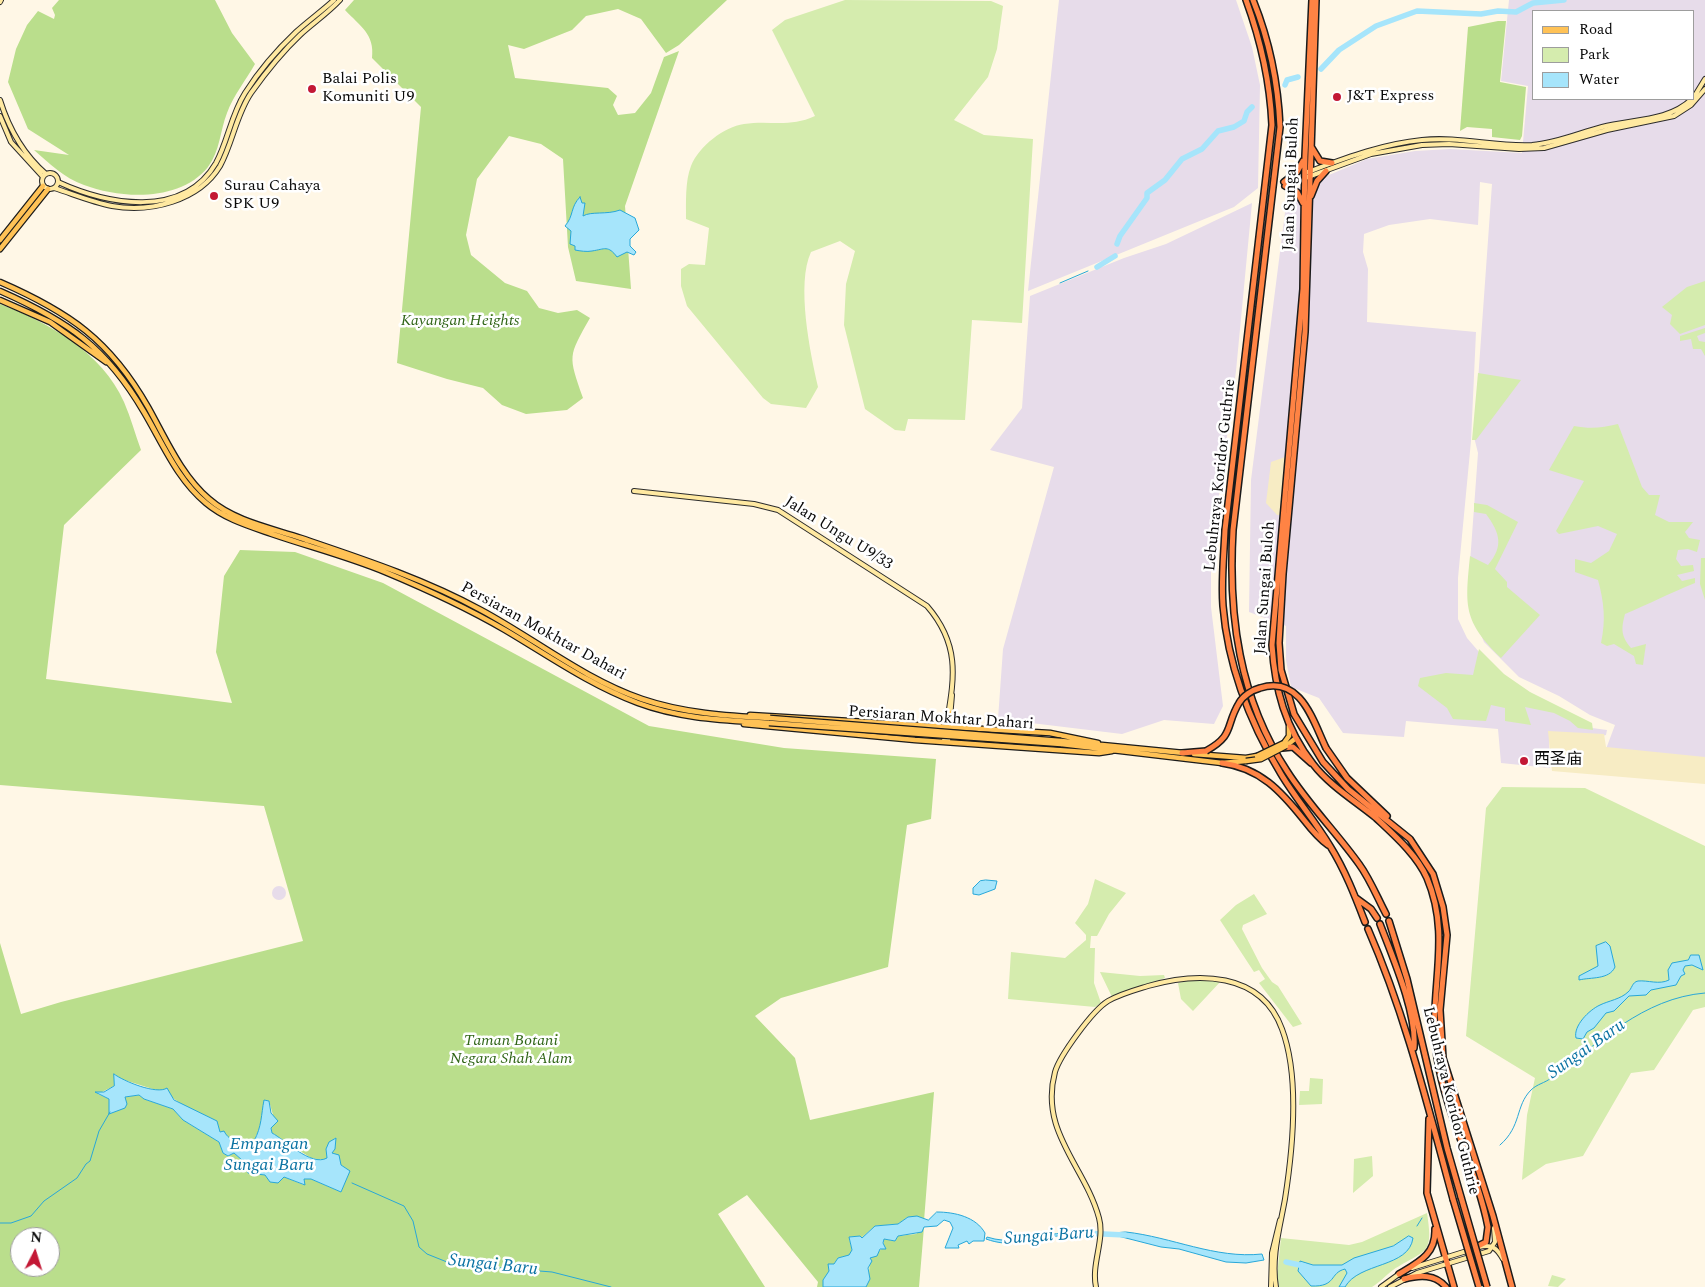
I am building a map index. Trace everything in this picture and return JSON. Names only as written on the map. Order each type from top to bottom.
[{"type":"highway","name":"Lebuhraya Koridor Guthrie","points":[[1246,0],[1258,32],[1267,68],[1272,125],[1225,530],[1223,571],[1224,617],[1236,676],[1258,733],[1281,774],[1331,847],[1356,897],[1365,922]]},
{"type":"highway","name":"Lebuhraya Koridor Guthrie","points":[[1253,0],[1265,29],[1274,62],[1280,127],[1233,530],[1230,577],[1238,652],[1267,736],[1282,762],[1311,804],[1360,866],[1386,914]]},
{"type":"highway","name":"Jalan Sungai Buloh","points":[[1312,0],[1305,156],[1310,198],[1305,332],[1279,643],[1282,678],[1294,714],[1304,734],[1331,772],[1354,795],[1410,839],[1433,874],[1443,907],[1447,936],[1440,1010],[1443,1058],[1512,1287]]},
{"type":"highway","name":"Jalan Sungai Buloh","points":[[1316,0],[1311,147],[1304,206],[1301,320],[1272,644],[1276,688],[1288,724],[1313,765],[1391,832],[1418,863],[1433,893],[1439,916],[1440,937],[1433,1016],[1438,1059],[1489,1233],[1486,1242],[1470,1250]]},
{"type":"highway","points":[[1311,147],[1320,161],[1332,163]]},
{"type":"highway","points":[[1304,206],[1297,192],[1284,184],[1298,172],[1305,156]]},
{"type":"highway","points":[[1310,198],[1317,181],[1326,171]]},
{"type":"highway","points":[[1182,753],[1206,751],[1218,744],[1227,734],[1240,701],[1252,692],[1265,686],[1282,688],[1299,697],[1307,706],[1326,748],[1357,789],[1410,839]]},
{"type":"highway","points":[[1294,714],[1298,730],[1296,738]]},
{"type":"highway","points":[[1284,747],[1295,748],[1313,765]]},
{"type":"highway","points":[[1222,763],[1255,772],[1275,786],[1321,841],[1331,847]]},
{"type":"highway","points":[[1356,897],[1371,909],[1377,918]]},
{"type":"highway","name":"Lebuhraya Koridor Guthrie","points":[[1388,920],[1407,979],[1447,1148],[1487,1287]]},
{"type":"highway","points":[[1380,924],[1409,1007],[1415,1032],[1414,1051]]},
{"type":"highway","name":"Lebuhraya Koridor Guthrie","points":[[1368,929],[1388,976],[1414,1051],[1453,1199],[1479,1287]]},
{"type":"highway","points":[[1429,1111],[1426,1179],[1434,1217],[1454,1287]]},
{"type":"highway","points":[[1399,1274],[1424,1259],[1431,1250],[1435,1241],[1434,1217]]},
{"type":"highway","points":[[1404,1279],[1418,1276],[1432,1277],[1446,1287]]},
{"type":"main road","points":[[0,240],[45,187]]},
{"type":"main road","points":[[0,249],[45,187]]},
{"type":"main road","points":[[0,244],[23,212]]},
{"type":"main road","name":"Persiaran Mokhtar Dahari","points":[[0,280],[36,298],[70,319],[116,358],[135,384],[185,472],[210,500],[224,509],[246,520],[387,568],[454,596],[501,621],[590,676],[640,698],[738,719]]},
{"type":"main road","name":"Persiaran Mokhtar Dahari","points":[[0,292],[56,317],[83,337],[118,372],[181,476],[206,504],[220,513],[244,524],[360,562],[431,592],[492,623],[566,669],[616,694],[652,708],[688,716],[1061,743],[1098,744],[1246,760]]},
{"type":"main road","points":[[0,300],[50,322],[90,349],[118,372]]},
{"type":"main road","points":[[738,719],[758,714],[965,727],[1050,733],[1098,744]]},
{"type":"main road","points":[[929,726],[939,724],[950,714],[959,724],[965,727]]},
{"type":"main road","points":[[738,719],[746,724],[915,740],[1099,753],[1112,751]]},
{"type":"main road","points":[[1284,747],[1289,736],[1288,724]]},
{"type":"main road","points":[[915,740],[932,738],[934,734],[929,726]]},
{"type":"main road","name":"Persiaran Mokhtar Dahari","points":[[1061,743],[1112,751],[1222,763],[1260,759],[1284,747],[1296,738]]},
{"type":"street","points":[[44,175],[54,174],[58,182],[101,198],[129,203],[151,202],[186,191],[200,181],[216,164],[238,106],[262,70],[284,43],[329,2],[337,0]]},
{"type":"street","points":[[0,100],[13,134],[44,175],[45,187],[54,188],[100,203],[127,207],[169,203],[197,190],[219,166],[231,142],[242,107],[266,72],[301,34],[337,0]]},
{"type":"street","points":[[1695,95],[1705,79]]},
{"type":"street","points":[[1308,174],[1326,171],[1371,154],[1422,145],[1449,144],[1519,149],[1544,148],[1607,130],[1674,116],[1691,105],[1705,89]]},
{"type":"street","points":[[1308,174],[1332,163],[1370,150],[1422,140],[1542,144],[1604,126],[1658,117],[1678,110],[1690,100]]},
{"type":"street","points":[[0,116],[11,142],[44,175]]},
{"type":"street","points":[[54,188],[58,182]]},
{"type":"street","name":"Jalan Ungu U9/33","points":[[634,491],[772,508],[927,606],[934,615],[953,657],[952,695],[946,741]]},
{"type":"street","points":[[1096,1287],[1095,1274],[1100,1221],[1093,1202],[1062,1143],[1056,1125],[1052,1093],[1057,1066],[1065,1051],[1110,1000],[1169,980],[1196,976],[1226,980],[1245,987],[1265,1003],[1281,1027],[1291,1062],[1290,1156],[1275,1246],[1271,1287]]},
{"type":"street","points":[[1390,1287],[1404,1279],[1486,1252],[1493,1247],[1495,1239],[1492,1216]]},
{"type":"street","points":[[1381,1287],[1399,1274],[1486,1246],[1498,1250],[1506,1266]]},
{"type":"street","points":[[1272,1275],[1276,1287]]},
{"type":"shaded area","points":[[1059,0],[1236,0],[1252,47],[1260,85],[1258,188],[1234,207],[1028,291]]},
{"type":"shaded area","points":[[1509,0],[1705,0],[1705,768],[1606,749],[1615,725],[1590,715],[1559,696],[1519,677],[1484,642],[1473,616],[1468,590],[1478,453],[1474,437],[1492,184],[1480,182],[1478,225],[1430,219],[1389,225],[1364,234],[1363,252],[1368,269],[1367,322],[1476,332],[1471,441],[1458,578],[1458,619],[1467,638],[1498,674],[1592,728],[1607,730],[1606,735],[1590,739],[1549,737],[1550,768],[1501,763],[1498,729],[1406,721],[1404,737],[1343,733],[1319,698],[1291,687],[1286,660],[1286,626],[1249,612],[1251,480],[1287,197],[1298,188],[1367,159],[1415,151],[1450,149],[1522,153],[1528,86],[1501,81]]},
{"type":"shaded area","points":[[1252,203],[1236,371],[1211,553],[1211,607],[1223,706],[1214,724],[1164,720],[1122,734],[998,719],[1003,649],[1054,467],[990,450],[1022,408],[1030,296],[1124,258],[1166,244]]},
{"type":"shaded area","points":[[1285,457],[1280,515],[1277,515],[1266,503],[1271,462]]},
{"type":"shaded area","points":[[1548,731],[1604,734],[1606,747],[1705,757],[1705,784],[1552,771]]},
{"type":"shaded area","points":[[279,886],[284,888],[286,893],[284,898],[279,900],[274,898],[272,893],[274,888]]},
{"type":"green space","points":[[59,0],[215,0],[232,33],[255,64],[230,107],[212,161],[196,178],[182,187],[166,192],[132,195],[115,193],[84,185],[70,178],[57,170],[34,150],[69,155],[28,129],[8,82],[16,49],[27,25],[38,11],[54,19],[55,15],[52,8]]},
{"type":"green space","name":"Kayangan Heights","points":[[354,0],[727,0],[679,45],[666,53],[641,19],[618,9],[586,16],[572,30],[524,49],[508,45],[515,78],[608,88],[617,96],[613,105],[618,115],[635,113],[651,93],[664,57],[679,51],[625,206],[631,289],[576,281],[568,247],[563,159],[541,144],[509,136],[477,179],[466,235],[471,255],[505,283],[527,291],[539,308],[558,313],[577,310],[590,318],[574,349],[573,356],[575,373],[583,398],[567,410],[526,414],[502,405],[483,388],[397,363],[421,107],[372,58],[369,36],[345,10]]},
{"type":"green space","points":[[845,0],[991,1],[1003,6],[997,49],[988,77],[954,120],[984,135],[1033,139],[1022,323],[972,320],[965,420],[908,419],[905,431],[895,430],[865,409],[844,325],[846,284],[855,251],[840,241],[811,252],[807,266],[805,282],[806,318],[811,356],[818,387],[806,408],[771,404],[763,398],[687,306],[681,286],[681,269],[689,264],[705,265],[709,228],[686,219],[688,178],[695,159],[700,151],[713,139],[736,126],[753,123],[797,122],[815,116],[772,30],[785,20]]},
{"type":"green space","points":[[1506,21],[1500,82],[1526,87],[1522,136],[1520,140],[1492,137],[1492,129],[1467,127],[1460,131],[1468,27]]},
{"type":"green space","points":[[1705,281],[1705,325],[1680,334],[1670,324],[1672,315],[1662,307],[1687,287]]},
{"type":"green space","name":"Taman Botani Negara Shah Alam","points":[[0,304],[55,330],[72,341],[102,368],[124,402],[141,450],[64,525],[46,679],[232,703],[216,652],[224,576],[240,550],[295,552],[383,583],[649,726],[784,748],[936,759],[931,819],[907,825],[888,967],[781,998],[755,1016],[795,1058],[810,1120],[934,1092],[924,1221],[908,1217],[898,1224],[875,1226],[861,1238],[860,1236],[849,1237],[852,1251],[850,1255],[838,1258],[823,1280],[823,1287],[817,1287],[818,1282],[747,1195],[718,1214],[765,1287],[0,1287],[0,943],[21,1014],[61,1002],[303,941],[264,806],[0,785]],"holes":[[[114,1074],[121,1079],[163,1091],[232,1140],[243,1142],[254,1141],[263,1120],[264,1100],[269,1101],[273,1115],[272,1133],[311,1158],[323,1160],[328,1158],[326,1149],[335,1138],[332,1153],[341,1165],[349,1171],[341,1192],[311,1179],[304,1179],[304,1185],[284,1177],[248,1173],[242,1160],[234,1153],[228,1156],[223,1153],[219,1142],[183,1120],[173,1109],[144,1099],[139,1095],[124,1097],[110,1114],[109,1099],[98,1094],[114,1086]]]},
{"type":"green space","points":[[1705,328],[1705,333],[1697,336],[1699,341],[1705,342],[1705,356],[1701,349],[1693,349],[1691,339],[1680,341],[1680,336]]},
{"type":"green space","points":[[1478,373],[1521,380],[1476,440],[1472,440]]},
{"type":"green space","points":[[1618,424],[1642,487],[1649,495],[1660,495],[1655,515],[1669,522],[1693,522],[1685,532],[1689,538],[1700,540],[1697,552],[1688,549],[1678,550],[1676,559],[1681,566],[1693,565],[1694,571],[1677,575],[1682,581],[1695,578],[1695,583],[1625,614],[1623,632],[1625,640],[1631,648],[1646,644],[1643,665],[1636,664],[1634,656],[1614,644],[1607,646],[1601,643],[1604,611],[1598,580],[1575,572],[1575,559],[1591,563],[1609,551],[1617,534],[1598,526],[1559,534],[1556,531],[1584,481],[1549,470],[1574,426],[1596,428]]},
{"type":"green space","points":[[1474,503],[1487,505],[1518,522],[1495,569],[1507,582],[1507,587],[1540,615],[1501,658],[1479,633],[1469,612],[1467,588],[1470,556],[1488,565],[1498,546],[1497,533],[1494,527],[1486,514],[1474,512]]},
{"type":"green space","points":[[1701,558],[1705,558],[1705,600],[1700,584]]},
{"type":"green space","points":[[1479,649],[1504,674],[1530,692],[1592,723],[1593,730],[1578,728],[1570,721],[1554,713],[1525,707],[1531,725],[1505,721],[1505,708],[1491,705],[1486,721],[1453,719],[1447,708],[1418,686],[1420,678],[1446,673],[1473,675]]},
{"type":"green space","points":[[1502,787],[1585,788],[1705,846],[1705,1007],[1693,1010],[1654,1070],[1631,1073],[1583,1156],[1546,1164],[1522,1180],[1527,1115],[1535,1078],[1466,1036],[1486,808]]},
{"type":"green space","points":[[1095,879],[1126,893],[1109,914],[1097,936],[1091,936],[1090,948],[1095,948],[1094,983],[1101,1003],[1095,1007],[1008,999],[1011,952],[1065,958],[1086,940],[1086,935],[1075,923],[1088,904]]},
{"type":"green space","points":[[1254,894],[1267,914],[1243,925],[1242,929],[1262,968],[1272,982],[1278,986],[1302,1024],[1293,1027],[1259,983],[1265,979],[1259,970],[1254,972],[1220,920],[1236,905]]},
{"type":"green space","points":[[1100,972],[1140,976],[1164,975],[1165,978],[1112,997]]},
{"type":"green space","points":[[1192,980],[1221,981],[1193,1011],[1181,999],[1178,983]]},
{"type":"green space","points":[[1310,1078],[1323,1079],[1322,1104],[1299,1105],[1300,1091],[1309,1091]]},
{"type":"green space","points":[[1372,1156],[1373,1176],[1353,1193],[1354,1159]]},
{"type":"green space","points":[[1427,1213],[1429,1238],[1425,1250],[1393,1270],[1372,1287],[1279,1287],[1277,1276],[1281,1238],[1349,1245],[1362,1242]]},
{"type":"green space","points":[[924,1227],[919,1287],[866,1287],[870,1258],[883,1248],[884,1239],[895,1241],[898,1236],[916,1234]]},
{"type":"green space","points":[[1552,1275],[1566,1279],[1558,1287],[1548,1286]]},
{"type":"water","points":[[580,197],[582,203],[585,203],[583,216],[620,210],[635,218],[639,230],[630,239],[630,246],[636,252],[634,255],[627,252],[617,257],[609,249],[575,250],[575,246],[570,244],[571,231],[565,226]]},
{"type":"water","points":[[980,881],[997,881],[995,889],[979,895],[973,894],[973,888]]},
{"type":"water","points":[[1606,942],[1610,946],[1615,967],[1609,974],[1604,976],[1579,980],[1579,976],[1598,966],[1596,946]]},
{"type":"water","points":[[1691,955],[1699,955],[1703,970],[1692,965],[1685,966],[1683,970],[1685,974],[1681,976],[1676,985],[1651,990],[1646,995],[1629,996],[1614,1011],[1606,1013],[1594,1028],[1587,1032],[1583,1039],[1576,1038],[1579,1024],[1591,1011],[1625,994],[1636,982],[1661,982],[1669,980],[1668,970],[1672,963],[1688,960]]},
{"type":"water","name":"Empangan Sungai Baru","points":[[114,1074],[148,1088],[162,1090],[167,1088],[174,1100],[217,1121],[220,1132],[224,1131],[230,1138],[237,1141],[254,1141],[260,1125],[264,1100],[269,1101],[271,1113],[278,1121],[271,1128],[272,1133],[306,1156],[321,1160],[327,1158],[326,1149],[329,1142],[336,1138],[335,1149],[332,1153],[339,1155],[341,1165],[350,1171],[341,1192],[311,1179],[304,1179],[305,1185],[284,1177],[278,1183],[270,1182],[265,1175],[248,1173],[242,1160],[234,1153],[228,1156],[223,1153],[219,1142],[183,1120],[173,1109],[144,1099],[139,1095],[125,1097],[127,1104],[125,1108],[109,1114],[109,1099],[95,1092],[104,1092],[114,1086]]},
{"type":"water","points":[[937,1212],[958,1214],[971,1219],[985,1233],[984,1241],[973,1241],[969,1244],[967,1241],[958,1245],[959,1248],[945,1248],[953,1228],[950,1222],[944,1220],[937,1226],[924,1227],[922,1232],[898,1236],[895,1241],[884,1239],[883,1243],[886,1249],[880,1249],[877,1256],[870,1258],[872,1261],[868,1268],[870,1279],[866,1287],[823,1287],[823,1280],[829,1271],[828,1264],[834,1264],[838,1258],[849,1255],[852,1250],[849,1237],[860,1236],[862,1238],[875,1226],[898,1224],[908,1217],[917,1216],[928,1220]]},
{"type":"water","points":[[1073,1232],[1089,1232],[1089,1234],[1054,1236],[1010,1243],[986,1239],[987,1237],[1010,1240]]},
{"type":"water","points":[[1126,1232],[1210,1251],[1245,1255],[1262,1254],[1264,1260],[1246,1263],[1226,1262],[1179,1249],[1161,1247],[1118,1236],[1118,1233]]},
{"type":"water","points":[[1409,1236],[1413,1238],[1410,1248],[1403,1255],[1361,1273],[1345,1287],[1339,1287],[1347,1273],[1345,1269],[1337,1273],[1329,1282],[1319,1286],[1311,1286],[1298,1271],[1300,1261],[1313,1265],[1342,1265],[1354,1258],[1393,1246]]},
{"type":"waterway","points":[[1321,69],[1339,50],[1376,26],[1417,11],[1481,14],[1498,11],[1516,12],[1533,3],[1564,0]]},
{"type":"waterway","points":[[1285,85],[1287,80],[1298,77]]},
{"type":"waterway","points":[[1117,244],[1120,236],[1147,198],[1147,193],[1165,180],[1182,159],[1202,149],[1218,131],[1234,127],[1244,121],[1247,112],[1252,107]]},
{"type":"waterway","points":[[1097,267],[1115,256]]},
{"type":"waterway","points":[[1060,283],[1088,271]]},
{"type":"waterway","name":"Sungai Baru","points":[[1500,1145],[1512,1131],[1522,1103],[1533,1088],[1549,1080],[1604,1037],[1642,1013],[1662,1003],[1705,993]]},
{"type":"waterway","name":"Sungai Baru","points":[[0,1223],[11,1223],[31,1216],[44,1201],[77,1178],[90,1161],[99,1131],[110,1112]]},
{"type":"waterway","name":"Sungai Baru","points":[[352,1183],[404,1206],[413,1221],[419,1247],[427,1254],[452,1264],[552,1272],[611,1287]]},
{"type":"waterway","name":"Sungai Baru","points":[[1417,1226],[1422,1218]]},
{"type":"waterway","name":"Sungai Baru","points":[[1082,1233],[1125,1235]]},
{"type":"waterway","name":"Sungai Baru","points":[[1286,1262],[1304,1266]]},
{"type":"place","name":"Balai Polis Komuniti U9","points":[[312,89]]},
{"type":"place","name":"J&T Express","points":[[1337,97]]},
{"type":"place","name":"Surau Cahaya SPK U9","points":[[214,196]]},
{"type":"place","name":"西圣庙","points":[[1524,761]]}]
